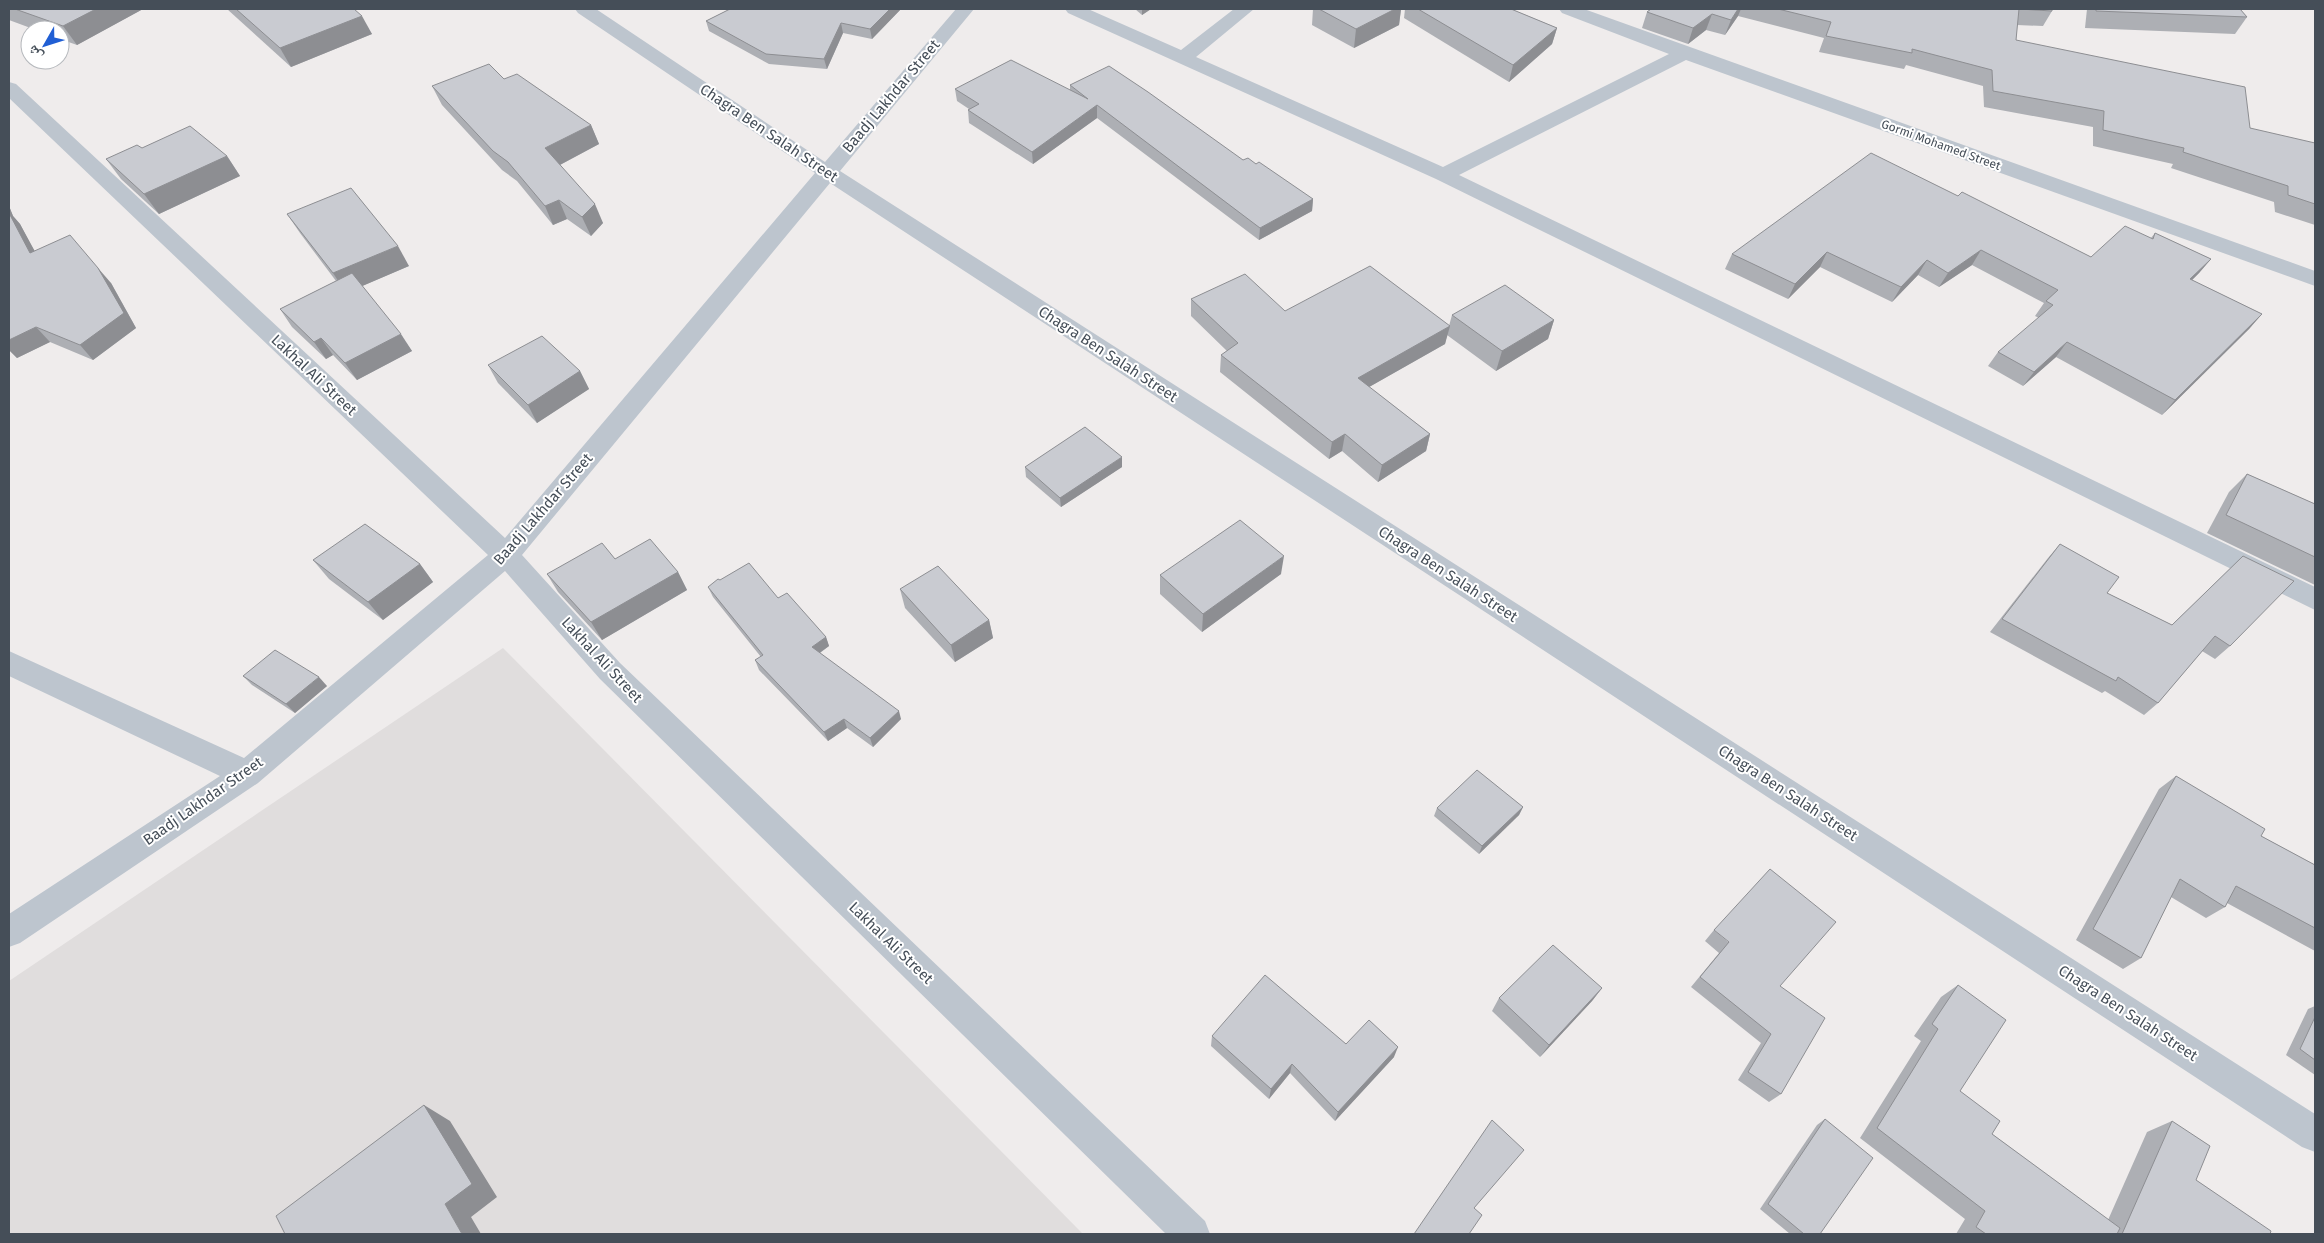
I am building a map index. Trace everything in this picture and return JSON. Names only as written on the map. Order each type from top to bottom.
[{"type":"street","name":"Chagra Ben Salah Street","points":[[584,9],[827,172],[2315,1134]]},
{"type":"street","name":"Baadj Lakhdar Street","points":[[9,932],[247,774],[506,555],[965,9]]},
{"type":"street","points":[[1074,9],[1443,175],[2315,599]]},
{"type":"street","points":[[1184,58],[1245,9]]},
{"type":"street","name":"Gormi Mohamed Street","points":[[1568,9],[1685,53],[2315,279]]},
{"type":"street","points":[[1443,175],[1685,53]]},
{"type":"street","name":"Lakhal Ali Street","points":[[9,88],[506,555],[610,671],[1192,1234]]},
{"type":"street","points":[[9,663],[247,774]]},
{"type":"shaded area","points":[[503,648],[1083,1234],[9,1234],[9,981]]},
{"type":"building","points":[[15,9],[96,9],[70,22],[70,20],[46,20]]},
{"type":"building","points":[[236,9],[354,9],[362,16],[280,48]]},
{"type":"building","points":[[730,9],[890,9],[870,29],[841,23],[824,59],[766,54],[706,21]]},
{"type":"building","points":[[1319,9],[1395,9],[1356,29]]},
{"type":"building","points":[[1418,9],[1511,9],[1557,28],[1513,65]]},
{"type":"building","points":[[1651,9],[1738,9],[1731,20],[1712,14],[1693,28],[1647,12]]},
{"type":"building","points":[[1778,9],[2019,9],[2016,40],[2245,87],[2250,128],[2315,143],[2315,204],[2288,195],[2288,186],[2183,152],[2184,148],[2103,130],[2104,111],[1993,91],[1992,70],[1912,49],[1912,53],[1826,36],[1831,22]]},
{"type":"building","points":[[2019,9],[2052,9],[2052,11]]},
{"type":"building","points":[[2096,9],[2240,9],[2247,17],[2096,11]]},
{"type":"building","points":[[1011,60],[1088,99],[1070,85],[1109,66],[1243,160],[1248,158],[1256,164],[1259,162],[1313,199],[1260,228],[1097,105],[1032,152],[968,110],[979,104],[955,89]]},
{"type":"building","points":[[489,64],[504,79],[517,74],[591,125],[545,148],[595,204],[582,217],[559,200],[545,206],[508,162],[493,151],[432,86]]},
{"type":"building","points":[[190,126],[227,156],[144,194],[106,159],[137,145],[142,148]]},
{"type":"building","points":[[1871,153],[1958,196],[1962,192],[2091,257],[2125,226],[2153,239],[2155,233],[2211,259],[2190,279],[2262,314],[2175,400],[2067,342],[2034,372],[1998,352],[2053,305],[2046,301],[2058,290],[1981,250],[1948,273],[1927,260],[1901,287],[1827,252],[1795,284],[1732,254]]},
{"type":"building","points":[[351,188],[398,246],[333,273],[287,214]]},
{"type":"building","points":[[9,213],[30,253],[70,235],[98,268],[124,313],[80,345],[36,327],[9,340]]},
{"type":"building","points":[[1370,266],[1450,326],[1358,378],[1430,434],[1382,465],[1345,434],[1332,442],[1221,355],[1238,343],[1191,299],[1245,274],[1285,311]]},
{"type":"building","points":[[352,273],[401,334],[345,363],[321,338],[314,342],[280,309]]},
{"type":"building","points":[[1505,285],[1554,320],[1502,351],[1452,315]]},
{"type":"building","points":[[542,336],[580,371],[528,405],[488,365]]},
{"type":"building","points":[[1085,427],[1122,457],[1060,498],[1025,467]]},
{"type":"building","points":[[2247,474],[2315,504],[2315,557],[2226,515]]},
{"type":"building","points":[[1240,520],[1284,556],[1203,614],[1160,575]]},
{"type":"building","points":[[365,524],[420,564],[368,602],[313,560]]},
{"type":"building","points":[[650,539],[678,572],[591,622],[547,574],[602,543],[615,559]]},
{"type":"building","points":[[2060,544],[2119,577],[2107,593],[2172,625],[2243,556],[2294,581],[2230,646],[2215,636],[2158,703],[2118,677],[2116,681],[2002,619]]},
{"type":"building","points":[[749,563],[778,598],[787,593],[826,637],[812,647],[899,711],[870,738],[844,719],[824,732],[755,660],[763,655],[708,587],[718,579],[720,580]]},
{"type":"building","points":[[938,566],[989,620],[951,645],[900,589]]},
{"type":"building","points":[[275,650],[319,677],[286,704],[243,676]]},
{"type":"building","points":[[1477,770],[1523,807],[1482,846],[1437,808]]},
{"type":"building","points":[[2176,776],[2265,829],[2261,836],[2315,865],[2315,928],[2236,886],[2225,907],[2180,879],[2141,958],[2093,929]]},
{"type":"building","points":[[1770,869],[1836,922],[1780,986],[1825,1018],[1781,1094],[1748,1072],[1771,1034],[1700,977],[1729,942],[1714,930]]},
{"type":"building","points":[[1553,945],[1602,988],[1549,1045],[1499,998]]},
{"type":"building","points":[[1265,975],[1346,1044],[1369,1020],[1398,1047],[1338,1112],[1292,1064],[1271,1089],[1212,1036]]},
{"type":"building","points":[[1958,985],[2006,1020],[1960,1091],[2000,1121],[1992,1134],[2120,1228],[2117,1234],[1986,1234],[1976,1227],[1985,1211],[1877,1128],[1938,1029],[1932,1024]]},
{"type":"building","points":[[2315,1017],[2315,1060],[2300,1049]]},
{"type":"building","points":[[424,1105],[472,1184],[445,1204],[462,1234],[285,1234],[276,1216]]},
{"type":"building","points":[[1825,1119],[1873,1158],[1820,1234],[1804,1234],[1768,1204]]},
{"type":"building","points":[[1492,1120],[1524,1150],[1474,1208],[1482,1215],[1469,1234],[1414,1234]]},
{"type":"building","points":[[2172,1121],[2210,1146],[2196,1180],[2271,1231],[2270,1234],[2122,1234]]}]
